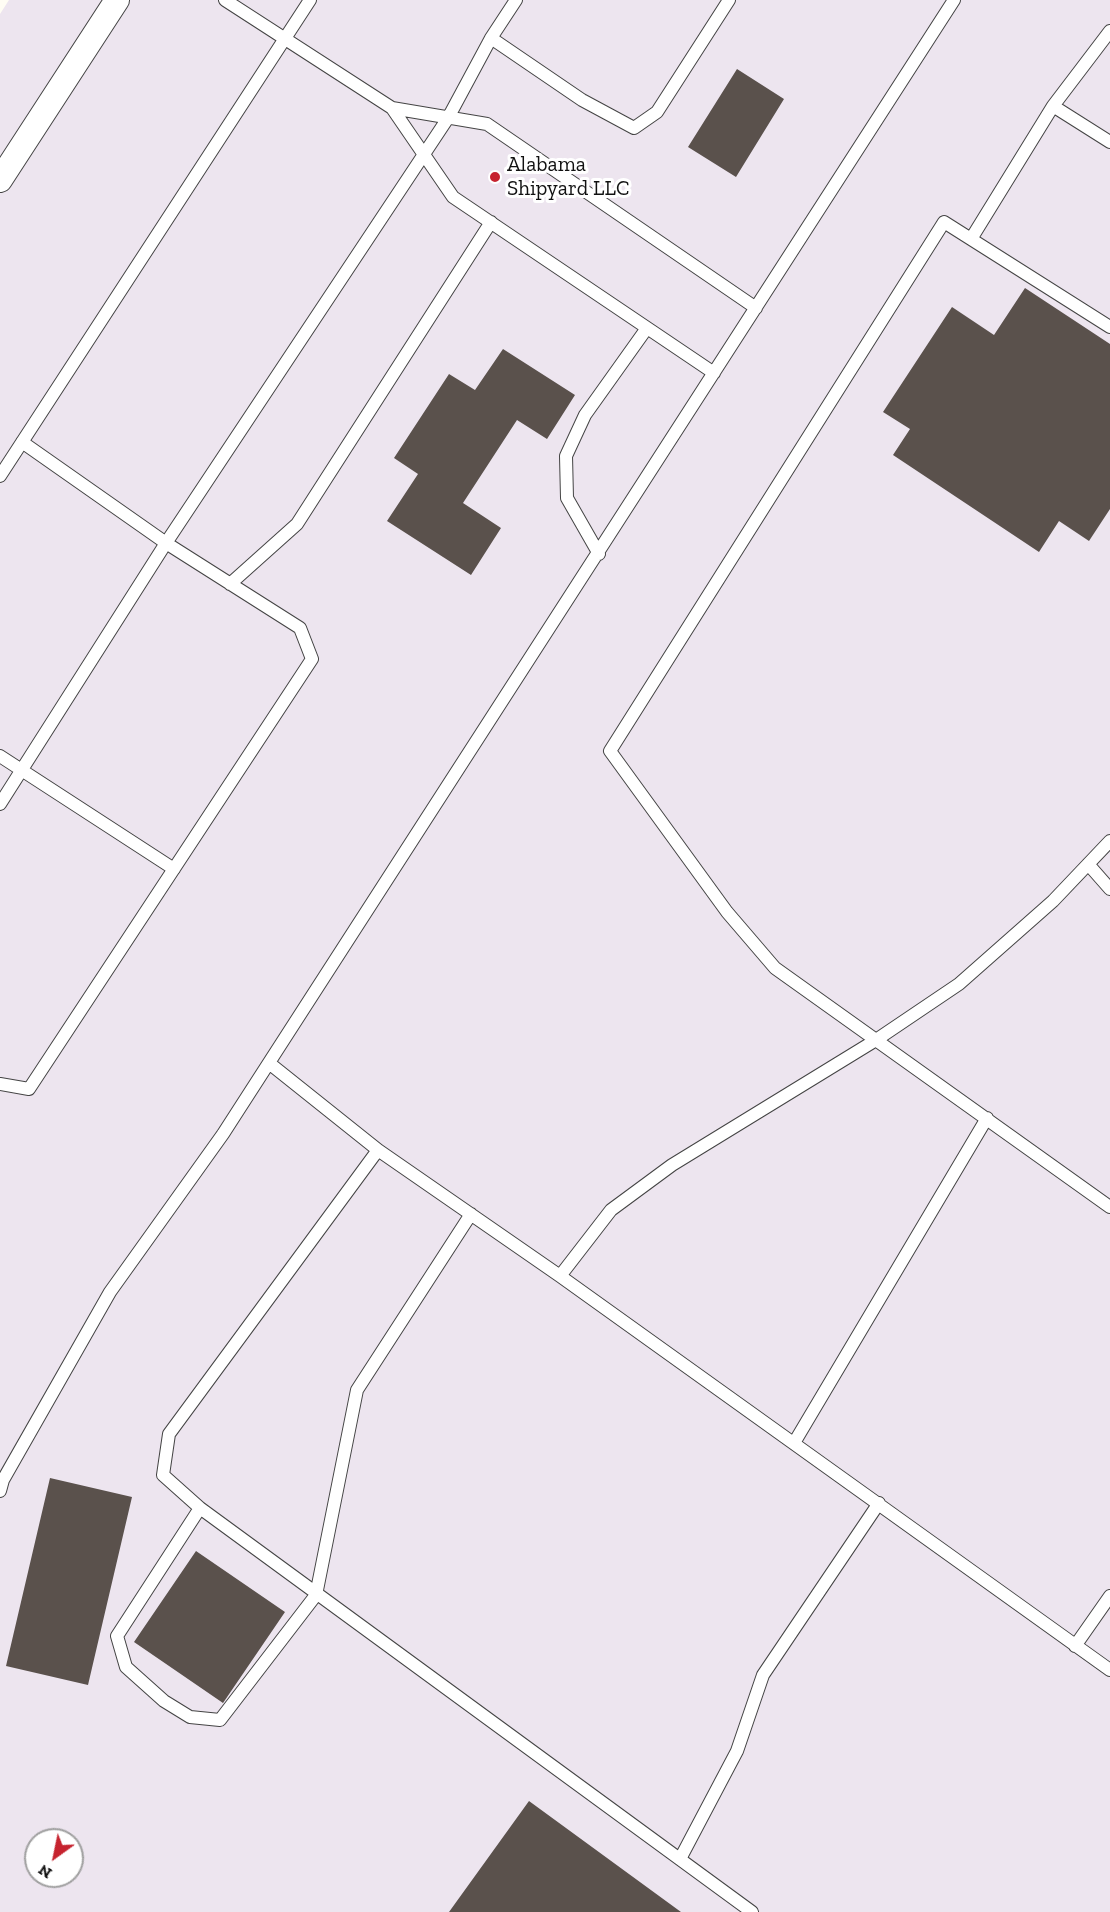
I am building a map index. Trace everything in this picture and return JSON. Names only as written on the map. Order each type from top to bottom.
[{"type":"street","points":[[0,180],[117,0]]},
{"type":"lane","points":[[225,0],[392,108],[487,124],[756,309]]},
{"type":"lane","points":[[0,476],[310,0]]},
{"type":"lane","points":[[0,804],[166,543],[448,118],[491,38],[516,0]]},
{"type":"lane","points":[[491,38],[582,100],[634,128],[657,112],[729,0]]},
{"type":"lane","points":[[0,1491],[3,1479],[110,1292],[223,1134],[954,0]]},
{"type":"lane","points":[[971,238],[1053,106],[1110,31]]},
{"type":"lane","points":[[1053,106],[1110,142]]},
{"type":"lane","points":[[392,108],[453,197],[714,373]]},
{"type":"lane","points":[[230,584],[297,524],[491,222]]},
{"type":"lane","points":[[1110,327],[944,222],[610,751],[727,912],[775,968],[1110,1207]]},
{"type":"lane","points":[[599,554],[567,498],[566,456],[585,415],[647,328]]},
{"type":"lane","points":[[0,1084],[29,1089],[312,659],[300,628],[166,543],[22,442]]},
{"type":"lane","points":[[0,756],[174,869]]},
{"type":"lane","points":[[560,1276],[611,1210],[672,1165],[876,1040],[959,984],[1053,901],[1110,841]]},
{"type":"lane","points":[[1088,864],[1110,889]]},
{"type":"lane","points":[[269,1063],[378,1150],[560,1276],[879,1503],[1110,1671]]},
{"type":"lane","points":[[794,1443],[987,1118]]},
{"type":"lane","points":[[378,1150],[169,1434],[163,1474],[200,1508],[752,1912]]},
{"type":"lane","points":[[200,1508],[117,1636],[126,1667],[164,1701],[190,1717],[220,1720],[316,1594],[357,1390],[471,1214]]},
{"type":"lane","points":[[680,1859],[736,1751],[763,1676],[879,1503]]},
{"type":"lane","points":[[1076,1646],[1110,1596]]},
{"type":"shaded area","points":[[9,0],[1110,0],[1110,1912],[0,1912],[0,14]]},
{"type":"building","points":[[737,69],[784,99],[736,177],[688,147]]},
{"type":"building","points":[[1025,288],[1110,344],[1110,509],[1089,541],[1059,521],[1039,552],[893,455],[910,429],[883,412],[952,307],[994,335]]},
{"type":"building","points":[[503,349],[575,395],[547,439],[517,420],[463,503],[501,528],[471,575],[387,521],[418,474],[394,458],[449,374],[475,390]]},
{"type":"building","points":[[50,1478],[132,1497],[88,1685],[6,1666]]},
{"type":"building","points":[[196,1551],[285,1612],[223,1703],[134,1642]]},
{"type":"building","points":[[529,1801],[681,1912],[449,1912]]},
{"type":"place","name":"Alabama Shipyard LLC","points":[[495,177]]}]
